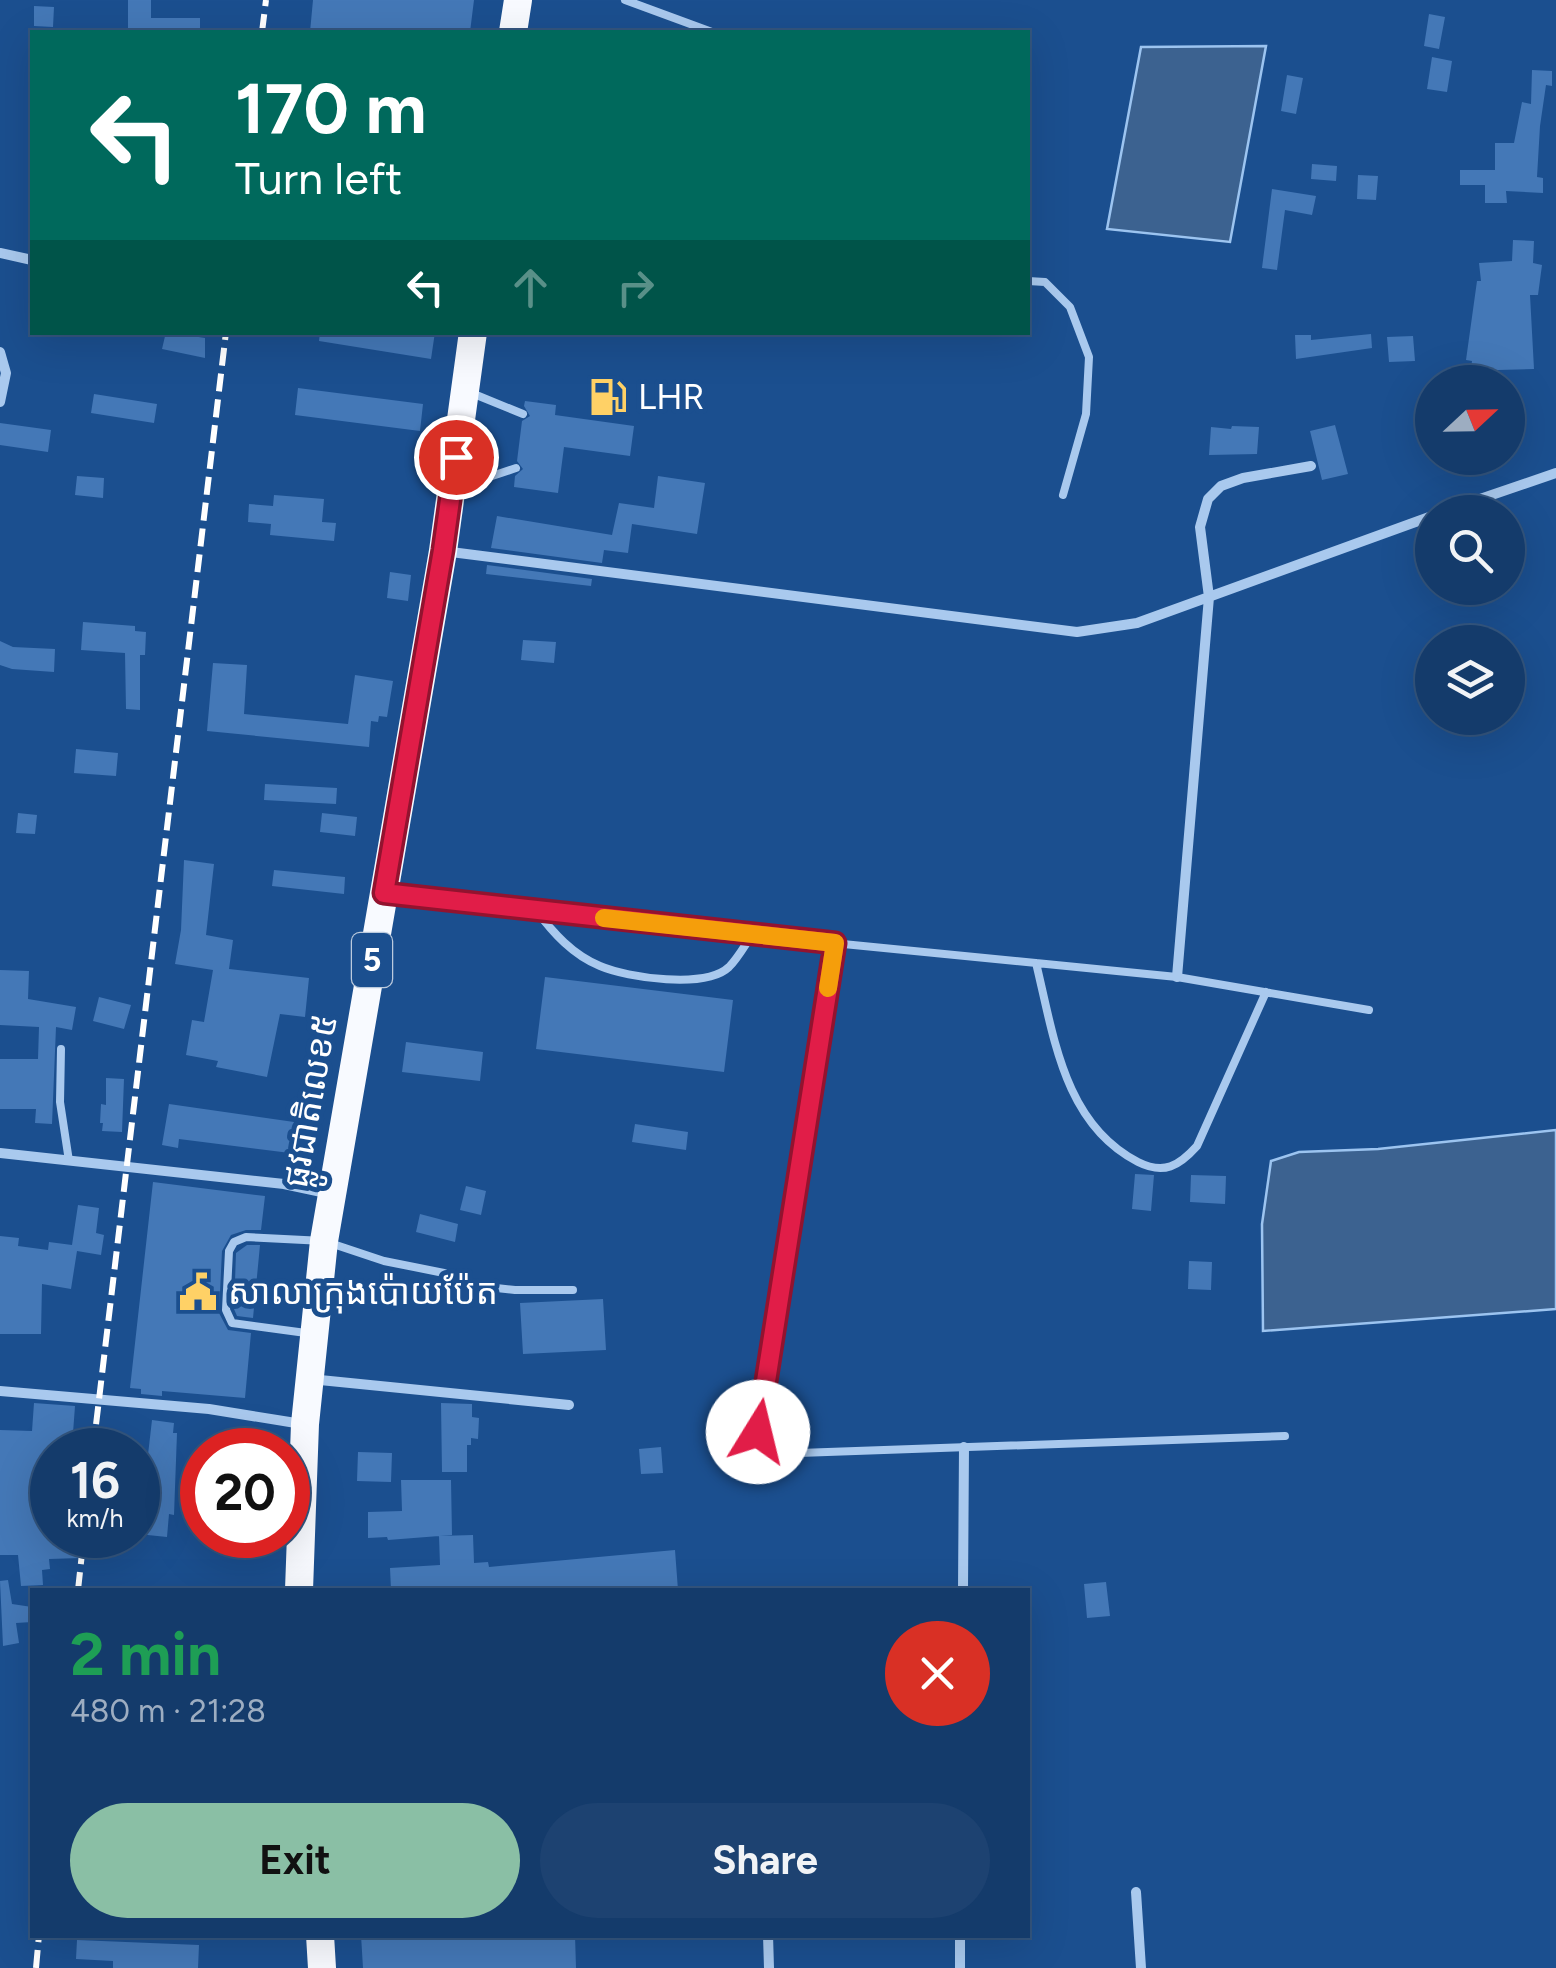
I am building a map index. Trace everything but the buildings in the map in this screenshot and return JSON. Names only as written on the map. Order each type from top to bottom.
[{"type":"highway","points":[[514,30],[518,0]]},
{"type":"highway","name":"ផ្លូវជាតិលេខ៥","points":[[299,1588],[304,1424],[324,1241],[443,550],[473,335]]},
{"type":"highway","points":[[320,1938],[322,1968]]},
{"type":"street","points":[[0,253],[30,260]]},
{"type":"street","points":[[0,352],[6,374],[0,402]]},
{"type":"street","points":[[1177,977],[1210,598],[1200,526],[1208,499],[1221,486],[1243,478],[1311,466]]},
{"type":"street","points":[[1492,495],[1556,473]]},
{"type":"street","points":[[443,550],[1077,632],[1137,623],[1415,522]]},
{"type":"street","points":[[0,1153],[284,1184],[331,1194]]},
{"type":"street","points":[[310,1379],[569,1405]]},
{"type":"street","points":[[0,1391],[209,1409],[304,1424]]},
{"type":"street","points":[[963,1588],[964,1447]]},
{"type":"street","points":[[1136,1892],[1141,1968]]},
{"type":"street","points":[[768,1938],[770,1968]]},
{"type":"street","points":[[960,1938],[960,1968]]},
{"type":"lane","points":[[625,0],[707,30]]},
{"type":"lane","points":[[1030,281],[1045,282],[1070,307],[1089,358],[1086,414],[1063,495]]},
{"type":"lane","points":[[465,391],[523,414]]},
{"type":"lane","points":[[452,490],[516,468]]},
{"type":"lane","points":[[384,893],[752,935],[1177,977],[1369,1010]]},
{"type":"lane","points":[[536,910],[557,938],[598,966],[637,976],[689,980],[727,970],[752,935]]},
{"type":"lane","points":[[835,943],[758,1432],[771,1454],[1285,1436]]},
{"type":"lane","points":[[1036,964],[1057,1048],[1076,1102],[1095,1129],[1122,1153],[1162,1170],[1179,1166],[1197,1146],[1266,992]]},
{"type":"lane","points":[[61,1048],[60,1102],[70,1161]]},
{"type":"lane","points":[[314,1334],[232,1323],[226,1310],[229,1251],[234,1242],[246,1237],[324,1241],[384,1262],[444,1274],[478,1286],[573,1290]]},
{"type":"water","points":[[1266,46],[1230,242],[1107,229],[1141,47]]},
{"type":"water","points":[[1556,1130],[1556,1309],[1263,1331],[1262,1224],[1271,1161],[1299,1152],[1378,1149]]},
{"type":"railway","points":[[262,30],[266,0]]},
{"type":"railway","points":[[96,1428],[226,335]]},
{"type":"railway","points":[[78,1588],[81,1558]]},
{"type":"railway","points":[[36,1968],[39,1938]]},
{"type":"slow traffic","points":[[604,918],[835,943],[828,988]]},
{"type":"place","name":"LHR","points":[[608,397]]},
{"type":"place","name":"សាលាក្រុងប៉ោយប៉ែត","points":[[198,1292]]},
{"type":"route","points":[[456,457],[384,893],[835,943],[758,1432]]}]
